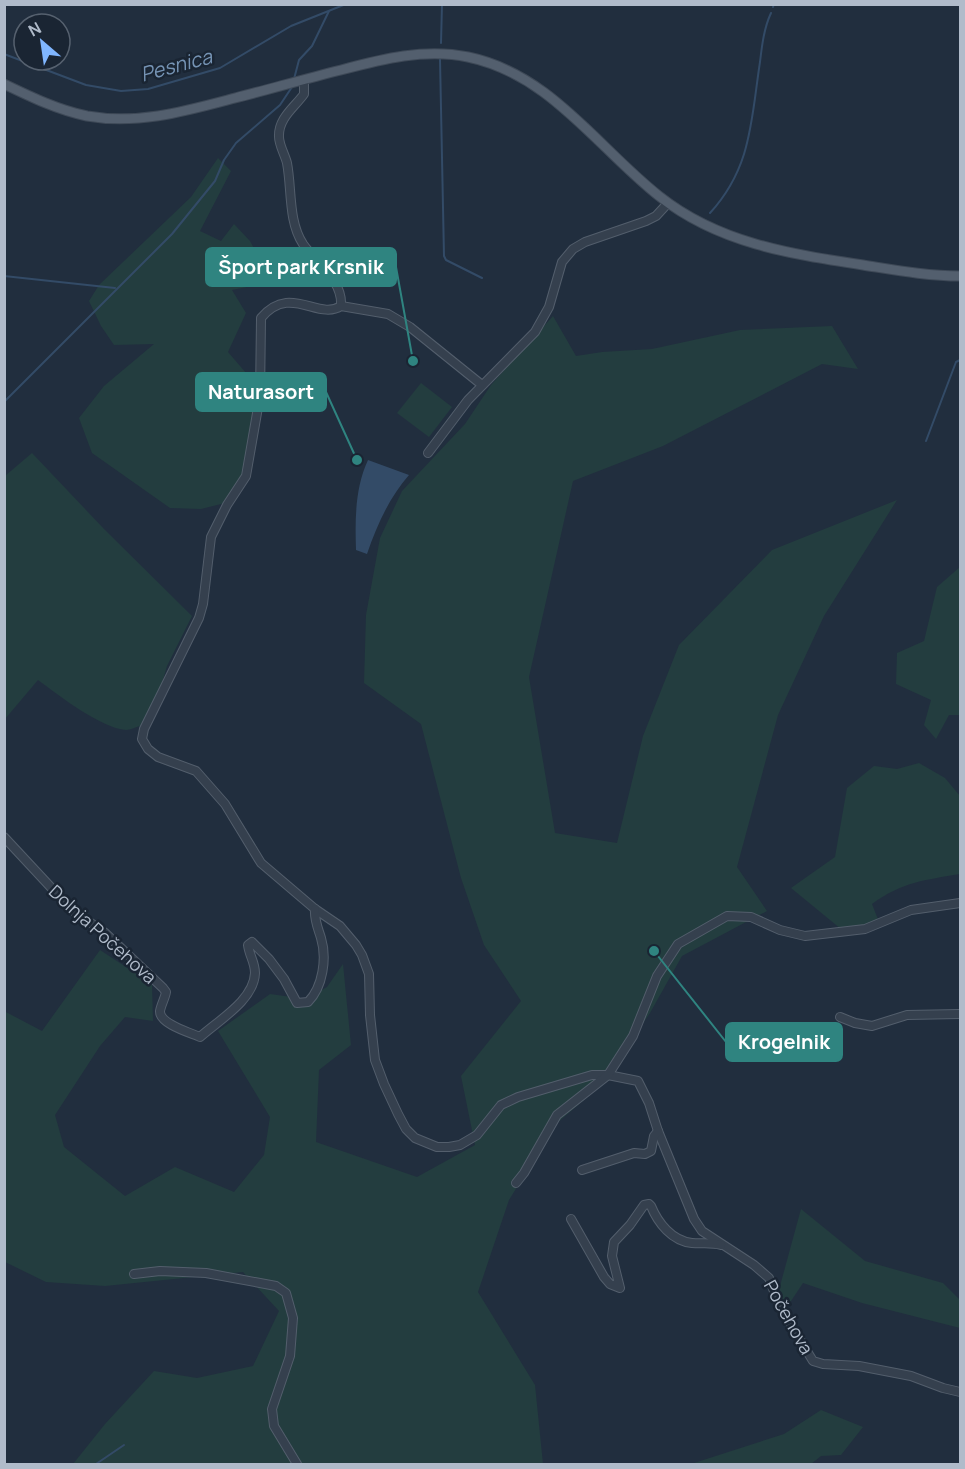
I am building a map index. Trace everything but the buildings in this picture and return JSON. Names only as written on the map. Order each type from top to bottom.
[{"type":"main road","points":[[4,84],[65,110],[95,117],[121,119],[154,117],[380,60],[410,55],[454,55],[492,63],[520,75],[554,99],[634,175],[668,203],[718,231],[761,247],[804,256],[909,272],[960,276]]},
{"type":"street","points":[[300,81],[304,94],[285,117],[279,137],[286,163],[292,212],[302,243],[336,285],[340,294],[341,306]]},
{"type":"street","points":[[428,453],[468,400],[535,332],[549,307],[562,262],[573,249],[585,242],[646,221],[656,216],[668,203]]},
{"type":"street","points":[[482,385],[410,327],[388,314],[341,306],[335,309],[298,303],[282,303],[269,309],[261,318],[260,396],[246,476],[227,505],[211,537],[203,604],[199,618],[142,736],[148,748],[158,757],[196,771],[225,804],[255,857],[267,870],[315,909],[340,926],[362,955],[369,974],[370,1015],[375,1060],[398,1114],[414,1138],[437,1147],[449,1148],[460,1145],[477,1135],[501,1105],[518,1097],[592,1075],[608,1075]]},
{"type":"street","name":"Dolnja Počehova","points":[[4,837],[72,910],[104,932],[163,988],[166,992],[160,1011],[166,1022],[200,1037],[246,997],[255,975],[254,962],[248,945],[252,942],[284,979],[297,1003],[308,1002],[314,996],[321,978],[323,955],[322,940],[315,922],[315,909]]},
{"type":"street","points":[[516,1183],[557,1115],[608,1075],[633,1036],[657,976],[678,944],[727,916],[751,917],[780,930],[805,936],[865,929],[911,910],[960,903]]},
{"type":"street","points":[[840,1017],[872,1026],[907,1016],[960,1014]]},
{"type":"street","name":"Počehova","points":[[608,1075],[638,1081],[641,1084],[694,1219],[702,1231],[769,1278],[780,1307],[813,1361],[823,1364],[859,1366],[911,1376],[960,1392]]},
{"type":"street","points":[[582,1170],[634,1153],[645,1154],[651,1151],[654,1136],[658,1131]]},
{"type":"street","name":"Počehova","points":[[571,1219],[604,1277],[610,1284],[620,1288],[612,1256],[614,1242],[644,1205],[651,1206],[658,1221],[667,1230],[689,1243],[715,1243],[729,1248]]},
{"type":"street","points":[[134,1274],[160,1271],[206,1273],[276,1286],[286,1293],[292,1318],[290,1356],[272,1408],[274,1426],[297,1464]]},
{"type":"green space","points":[[218,158],[231,171],[200,231],[221,241],[234,224],[250,241],[268,274],[247,287],[232,290],[246,313],[228,352],[259,388],[244,475],[225,503],[201,509],[170,508],[92,453],[79,418],[104,386],[154,344],[114,345],[101,326],[89,301],[99,285],[191,197]]},
{"type":"green space","points":[[553,316],[576,356],[652,349],[740,330],[832,326],[858,369],[822,364],[663,446],[573,481],[529,677],[555,833],[617,843],[643,736],[679,645],[772,550],[897,500],[824,616],[778,715],[737,867],[767,911],[682,956],[650,1013],[600,1086],[556,1124],[509,1200],[478,1292],[535,1385],[543,1464],[73,1464],[105,1424],[154,1371],[197,1378],[253,1366],[279,1311],[243,1272],[105,1286],[46,1282],[5,1262],[4,1011],[42,1031],[100,950],[152,984],[153,1021],[125,1017],[100,1046],[55,1115],[64,1147],[125,1196],[175,1167],[234,1192],[264,1155],[270,1117],[218,1031],[270,994],[306,999],[327,987],[343,964],[351,1045],[319,1070],[316,1142],[417,1177],[475,1145],[461,1076],[521,1001],[484,945],[461,878],[421,724],[364,683],[366,615],[380,538],[402,491],[465,424],[491,385]]},
{"type":"green space","points":[[421,383],[452,407],[429,437],[397,413]]},
{"type":"green space","points":[[32,453],[104,529],[192,616],[167,666],[158,697],[140,726],[126,730],[116,728],[80,710],[38,680],[5,719],[5,476]]},
{"type":"green space","points":[[960,567],[960,715],[949,715],[936,739],[924,725],[931,700],[896,684],[897,653],[924,641],[937,587]]},
{"type":"green space","points":[[919,763],[945,778],[960,796],[960,874],[914,883],[893,891],[872,904],[879,922],[841,929],[791,888],[835,857],[847,788],[874,766],[897,769]]},
{"type":"green space","points":[[801,1209],[865,1261],[943,1283],[960,1300],[960,1328],[862,1303],[803,1283],[785,1310],[774,1308]]},
{"type":"green space","points":[[821,1410],[863,1427],[841,1455],[821,1456],[811,1464],[691,1464],[784,1434]]},
{"type":"water","points":[[368,460],[409,475],[384,512],[367,554],[356,550],[356,527],[358,493]]},
{"type":"waterway","name":"Pesnica","points":[[4,54],[86,85],[121,91],[148,89],[220,68],[291,26],[346,4]]},
{"type":"waterway","points":[[441,43],[442,4]]},
{"type":"waterway","points":[[294,79],[299,60],[312,46],[329,11]]},
{"type":"waterway","points":[[710,213],[724,196],[742,160],[751,123],[764,37],[771,13]]},
{"type":"waterway","points":[[440,59],[444,256],[446,260],[482,278]]},
{"type":"waterway","points":[[4,402],[172,234],[215,181],[224,160],[236,143],[280,105],[292,87]]},
{"type":"waterway","points":[[4,276],[115,288]]},
{"type":"waterway","points":[[926,441],[956,362],[960,360]]},
{"type":"waterway","points":[[96,1464],[124,1445]]},
{"type":"place","name":"Šport park Krsnik","points":[[413,361]]},
{"type":"place","name":"Naturasort","points":[[357,460]]},
{"type":"place","name":"Krogelnik","points":[[654,951]]}]
